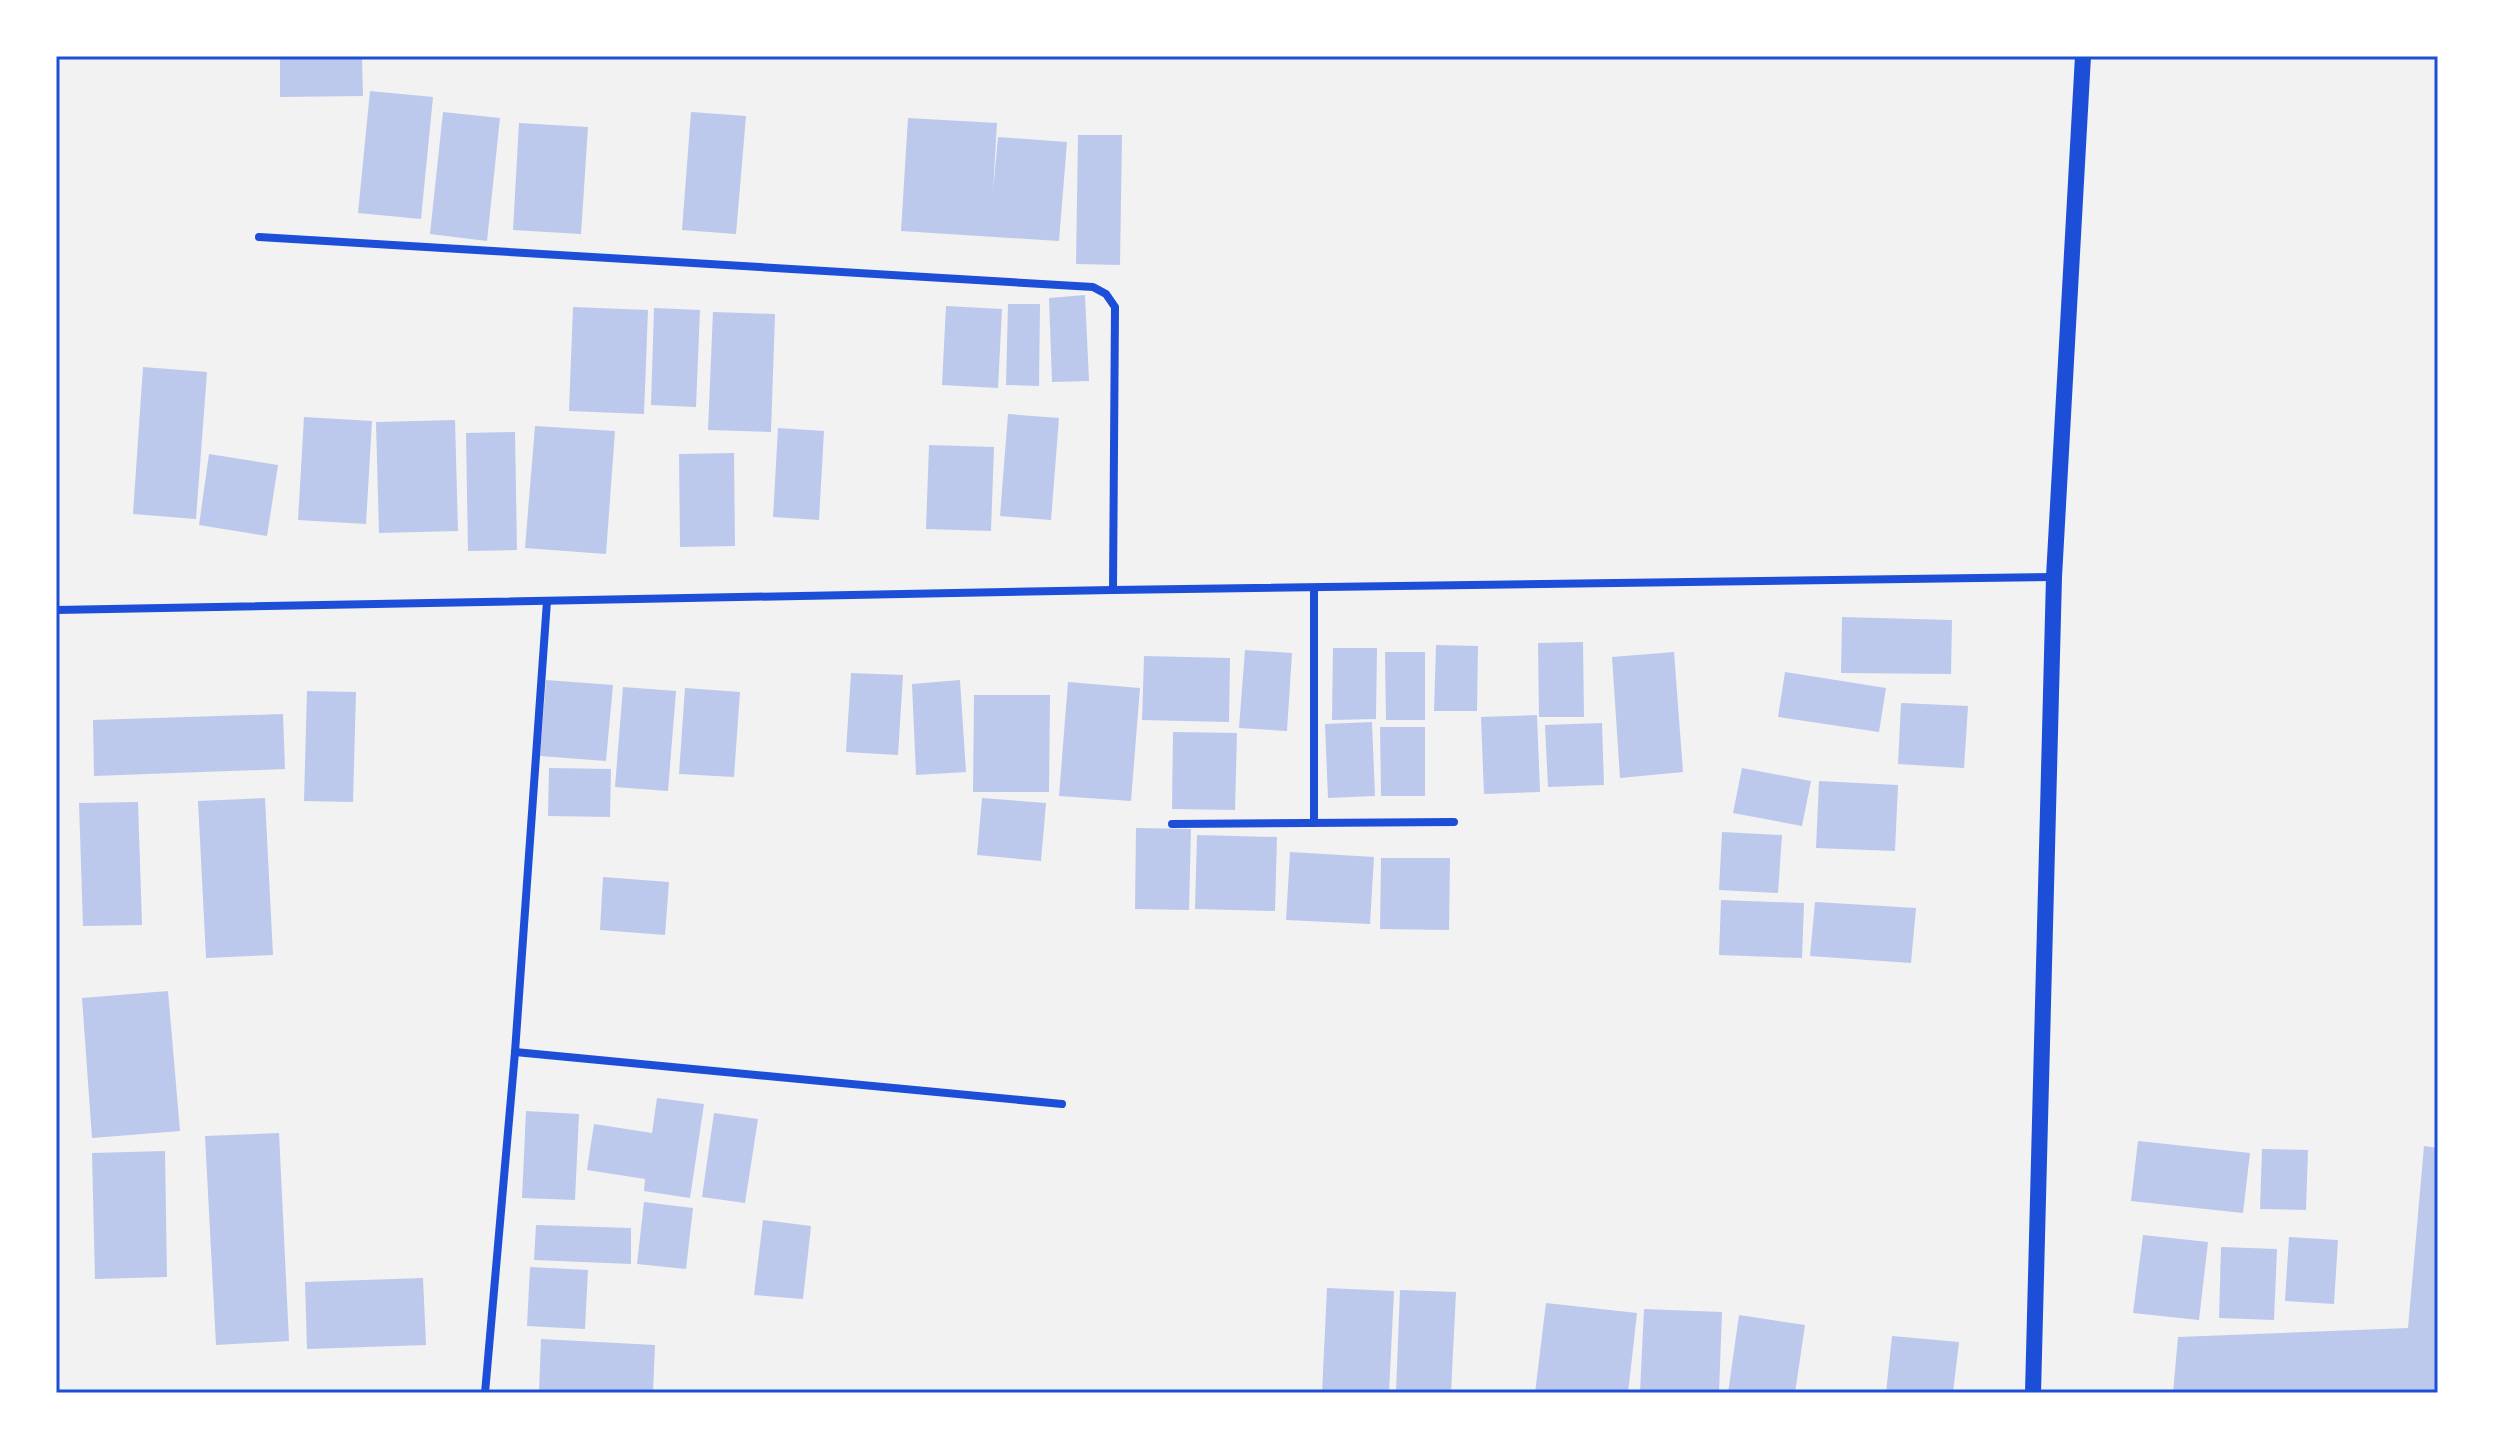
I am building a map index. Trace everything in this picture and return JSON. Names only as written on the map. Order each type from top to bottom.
[{"type":"main road","points":[[2033,1393],[2054,577],[2083,56]]},
{"type":"street","points":[[259,237],[1093,287],[1106,294],[1115,307],[1113,590]]},
{"type":"street","points":[[56,610],[1113,590],[2054,577]]},
{"type":"street","points":[[1314,588],[1314,823]]},
{"type":"street","points":[[485,1393],[515,1052],[547,601]]},
{"type":"street","points":[[1172,824],[1454,822]]},
{"type":"street","points":[[515,1052],[1062,1104]]},
{"type":"building","points":[[280,56],[362,56],[363,96],[280,97]]},
{"type":"building","points":[[370,91],[433,97],[421,219],[358,213]]},
{"type":"building","points":[[443,112],[500,118],[487,241],[430,234]]},
{"type":"building","points":[[691,112],[746,116],[736,234],[682,230]]},
{"type":"building","points":[[908,118],[997,123],[993,192],[998,137],[1067,142],[1059,241],[901,231]]},
{"type":"building","points":[[519,123],[588,127],[581,234],[513,230]]},
{"type":"building","points":[[1078,135],[1122,135],[1120,265],[1076,264]]},
{"type":"building","points":[[1085,295],[1089,381],[1052,382],[1049,298]]},
{"type":"building","points":[[1008,304],[1040,304],[1039,386],[1006,385]]},
{"type":"building","points":[[946,306],[1002,309],[998,388],[942,385]]},
{"type":"building","points":[[573,307],[648,310],[644,414],[569,411]]},
{"type":"building","points":[[654,308],[700,310],[696,407],[651,405]]},
{"type":"building","points":[[713,312],[775,314],[771,432],[708,430]]},
{"type":"building","points":[[143,367],[207,372],[196,519],[133,514]]},
{"type":"building","points":[[1008,414],[1059,418],[1051,520],[1000,516]]},
{"type":"building","points":[[304,417],[372,421],[366,524],[298,520]]},
{"type":"building","points":[[455,420],[458,531],[379,533],[376,422]]},
{"type":"building","points":[[535,426],[615,431],[606,554],[525,548]]},
{"type":"building","points":[[778,428],[824,431],[819,520],[773,517]]},
{"type":"building","points":[[515,432],[517,550],[468,551],[466,433]]},
{"type":"building","points":[[929,445],[994,447],[991,531],[926,529]]},
{"type":"building","points":[[734,453],[735,546],[680,547],[679,454]]},
{"type":"building","points":[[209,454],[278,465],[267,536],[199,525]]},
{"type":"building","points":[[1842,617],[1952,620],[1951,674],[1841,673]]},
{"type":"building","points":[[1583,642],[1584,717],[1539,717],[1538,643]]},
{"type":"building","points":[[1436,645],[1478,646],[1477,711],[1434,711]]},
{"type":"building","points":[[1333,648],[1377,648],[1376,719],[1332,720]]},
{"type":"building","points":[[1245,650],[1292,653],[1287,731],[1239,728]]},
{"type":"building","points":[[1385,652],[1425,652],[1425,720],[1386,720]]},
{"type":"building","points":[[1674,652],[1683,772],[1620,778],[1612,657]]},
{"type":"building","points":[[1144,656],[1230,658],[1229,722],[1142,720]]},
{"type":"building","points":[[1785,672],[1886,688],[1879,732],[1778,717]]},
{"type":"building","points":[[851,673],[903,675],[898,755],[846,752]]},
{"type":"building","points":[[546,680],[613,685],[606,761],[540,756]]},
{"type":"building","points":[[960,680],[966,772],[916,775],[912,684]]},
{"type":"building","points":[[1068,682],[1140,688],[1131,801],[1059,796]]},
{"type":"building","points":[[623,687],[676,691],[668,791],[615,787]]},
{"type":"building","points":[[685,688],[740,692],[734,777],[679,774]]},
{"type":"building","points":[[307,691],[356,692],[353,802],[304,801]]},
{"type":"building","points":[[974,695],[1050,695],[1049,792],[973,792]]},
{"type":"building","points":[[1901,703],[1968,706],[1964,768],[1898,764]]},
{"type":"building","points":[[283,714],[285,769],[94,776],[93,720]]},
{"type":"building","points":[[1537,715],[1540,792],[1484,794],[1481,717]]},
{"type":"building","points":[[1372,722],[1375,796],[1328,798],[1325,724]]},
{"type":"building","points":[[1602,723],[1604,785],[1548,787],[1545,725]]},
{"type":"building","points":[[1380,727],[1425,727],[1425,796],[1381,796]]},
{"type":"building","points":[[1173,732],[1237,733],[1235,810],[1172,809]]},
{"type":"building","points":[[549,768],[611,769],[610,817],[548,816]]},
{"type":"building","points":[[1742,768],[1811,781],[1802,826],[1733,813]]},
{"type":"building","points":[[1819,781],[1898,785],[1895,851],[1816,848]]},
{"type":"building","points":[[265,798],[273,955],[206,958],[198,801]]},
{"type":"building","points":[[982,798],[1046,803],[1041,861],[977,855]]},
{"type":"building","points":[[138,802],[142,925],[83,926],[79,803]]},
{"type":"building","points":[[1136,828],[1191,829],[1189,910],[1135,909]]},
{"type":"building","points":[[1722,832],[1782,835],[1778,893],[1719,890]]},
{"type":"building","points":[[1197,835],[1277,837],[1275,911],[1195,909]]},
{"type":"building","points":[[1290,852],[1374,857],[1370,924],[1286,920]]},
{"type":"building","points":[[1381,858],[1450,858],[1449,930],[1380,929]]},
{"type":"building","points":[[603,877],[669,882],[665,935],[600,930]]},
{"type":"building","points":[[1721,900],[1804,903],[1802,958],[1719,955]]},
{"type":"building","points":[[1815,902],[1916,908],[1911,963],[1810,956]]},
{"type":"building","points":[[168,991],[180,1131],[92,1138],[82,998]]},
{"type":"building","points":[[657,1098],[704,1104],[690,1198],[644,1191],[645,1179],[587,1170],[594,1124],[652,1133]]},
{"type":"building","points":[[526,1111],[579,1114],[575,1200],[522,1198]]},
{"type":"building","points":[[714,1113],[758,1119],[745,1203],[702,1197]]},
{"type":"building","points":[[279,1133],[289,1341],[216,1345],[205,1136]]},
{"type":"building","points":[[2138,1141],[2250,1153],[2243,1213],[2131,1201]]},
{"type":"building","points":[[2424,1146],[2438,1148],[2438,1393],[2173,1393],[2178,1337],[2408,1328]]},
{"type":"building","points":[[2262,1149],[2308,1150],[2306,1210],[2260,1209]]},
{"type":"building","points":[[165,1151],[167,1277],[95,1279],[92,1153]]},
{"type":"building","points":[[644,1202],[693,1208],[686,1269],[637,1264]]},
{"type":"building","points":[[763,1220],[811,1226],[803,1299],[754,1295]]},
{"type":"building","points":[[536,1225],[631,1228],[631,1264],[534,1260]]},
{"type":"building","points":[[2143,1235],[2208,1242],[2199,1320],[2133,1313]]},
{"type":"building","points":[[2289,1237],[2338,1240],[2334,1304],[2285,1301]]},
{"type":"building","points":[[2221,1247],[2277,1249],[2274,1320],[2219,1318]]},
{"type":"building","points":[[530,1267],[588,1270],[585,1329],[527,1326]]},
{"type":"building","points":[[423,1278],[426,1345],[307,1349],[305,1282]]},
{"type":"building","points":[[1327,1288],[1394,1291],[1389,1393],[1322,1393]]},
{"type":"building","points":[[1400,1290],[1456,1292],[1451,1393],[1396,1393]]},
{"type":"building","points":[[1546,1303],[1637,1313],[1628,1393],[1535,1393]]},
{"type":"building","points":[[1644,1309],[1722,1312],[1719,1393],[1640,1392]]},
{"type":"building","points":[[1739,1315],[1805,1325],[1795,1393],[1728,1393]]},
{"type":"building","points":[[1892,1336],[1959,1342],[1953,1393],[1886,1393]]},
{"type":"building","points":[[541,1339],[655,1345],[653,1393],[539,1393]]}]
